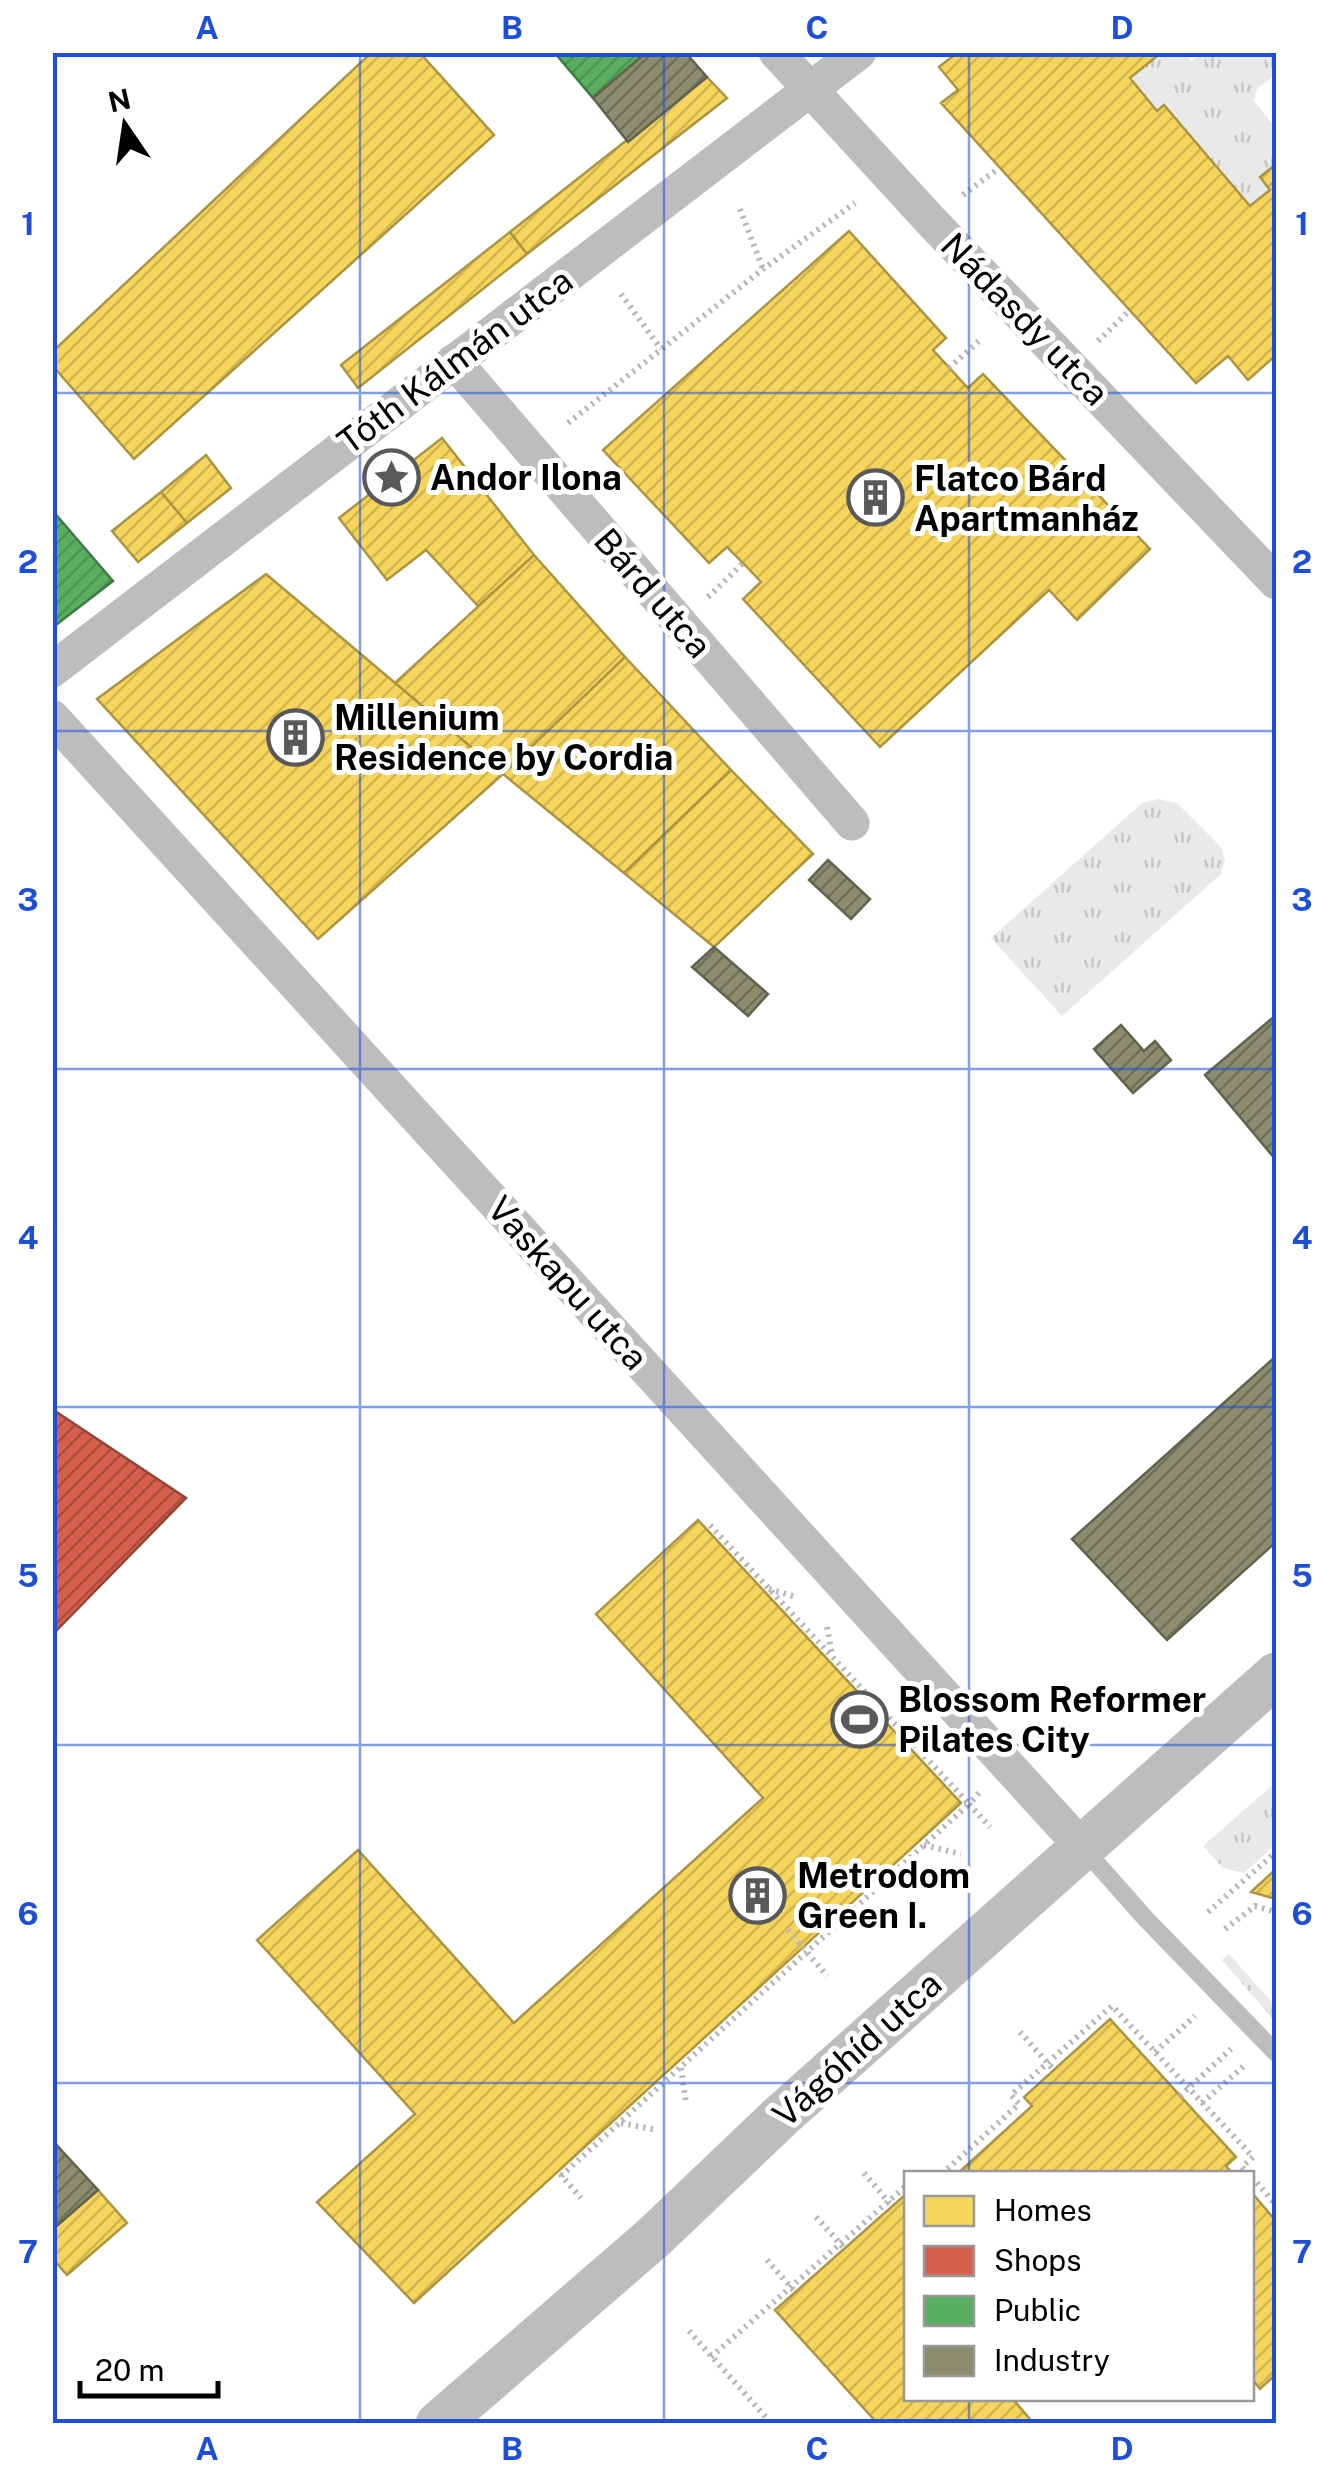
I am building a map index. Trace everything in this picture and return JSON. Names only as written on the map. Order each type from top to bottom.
[{"type":"street","name":"Nádasdy utca","points":[[776,52],[931,221],[1276,582]]},
{"type":"street","name":"Tóth Kálmán utca","points":[[52,670],[860,52]]},
{"type":"street","name":"Bárd utca","points":[[454,361],[852,823]]},
{"type":"street","name":"Vaskapu utca","points":[[52,717],[1084,1849]]},
{"type":"street","name":"Vágóhíd utca","points":[[438,2424],[654,2237],[781,2116],[1276,1675]]},
{"type":"lane","points":[[1084,1849],[1146,1920],[1272,2049]]},
{"type":"path","points":[[568,423],[763,269],[855,203]]},
{"type":"path","points":[[740,208],[763,269]]},
{"type":"path","points":[[622,294],[662,350]]},
{"type":"path","points":[[949,368],[981,339]]},
{"type":"path","points":[[707,1522],[990,1827]]},
{"type":"path","points":[[741,1559],[755,1547]]},
{"type":"path","points":[[770,1589],[802,1598]]},
{"type":"path","points":[[827,1626],[832,1656]]},
{"type":"path","points":[[876,1704],[888,1692]]},
{"type":"path","points":[[912,1718],[914,1748]]},
{"type":"path","points":[[582,2198],[560,2174],[980,1792]]},
{"type":"path","points":[[923,1845],[961,1854]]},
{"type":"path","points":[[1208,1912],[1276,1852]]},
{"type":"path","points":[[1224,1929],[1254,1906],[1276,1912]]},
{"type":"path","points":[[788,1930],[827,1976]]},
{"type":"path","points":[[1156,2052],[1219,1994]]},
{"type":"path","points":[[945,2171],[1019,2104],[1011,2094],[1112,2006],[1253,2157],[1242,2167],[1246,2171]]},
{"type":"path","points":[[1180,2096],[1252,2029]]},
{"type":"path","points":[[1020,2032],[1054,2070]]},
{"type":"path","points":[[1202,2103],[1272,2049]]},
{"type":"path","points":[[681,2067],[686,2104]]},
{"type":"path","points":[[620,2123],[657,2130]]},
{"type":"path","points":[[864,2173],[890,2204]]},
{"type":"path","points":[[1254,2180],[1276,2205]]},
{"type":"path","points":[[711,2356],[793,2289],[904,2188]]},
{"type":"path","points":[[816,2217],[842,2246]]},
{"type":"path","points":[[768,2260],[793,2289]]},
{"type":"path","points":[[689,2331],[772,2424]]},
{"type":"green space","points":[[1162,53],[1183,53],[1191,62],[1203,53],[1276,53],[1276,74],[1257,89],[1254,101],[1276,129],[1276,164],[1260,177],[1270,190],[1250,206],[1164,106],[1157,111],[1130,78]]},
{"type":"green space","points":[[1158,799],[1177,803],[1221,847],[1225,860],[1221,874],[1062,1016],[991,938],[1142,803]]},
{"type":"green space","points":[[1276,1782],[1276,1844],[1244,1873],[1223,1868],[1203,1846]]},
{"type":"green space","points":[[1229,1954],[1276,2007],[1276,2023],[1222,1960]]},
{"type":"building: Homes","points":[[372,52],[419,52],[494,135],[134,459],[52,365],[52,352]]},
{"type":"building: Homes","points":[[958,52],[1162,52],[1130,78],[1157,111],[1164,105],[1250,206],[1270,190],[1260,177],[1276,164],[1276,355],[1248,380],[1228,356],[1196,383],[941,103],[958,90],[939,67]]},
{"type":"building: Homes","points":[[707,77],[727,98],[527,254],[510,232]]},
{"type":"building: Homes","name":"Flatco Bárd Apartmanház","points":[[849,231],[946,338],[933,350],[968,388],[983,374],[1150,549],[1077,620],[1049,590],[880,747],[743,599],[761,582],[727,547],[709,563],[603,450]]},
{"type":"building: Homes","points":[[510,232],[527,254],[358,388],[341,365]]},
{"type":"building: Homes","points":[[442,438],[534,555],[478,606],[426,550],[387,580],[339,518]]},
{"type":"building: Homes","points":[[206,455],[231,488],[187,523],[161,492]]},
{"type":"building: Homes","points":[[161,492],[187,523],[138,562],[112,531]]},
{"type":"building: Homes","points":[[534,555],[625,657],[503,774],[395,683]]},
{"type":"building: Homes","name":"Millenium Residence by Cordia","points":[[266,574],[503,774],[318,939],[97,699]]},
{"type":"building: Homes","points":[[625,657],[731,770],[624,873],[503,774]]},
{"type":"building: Homes","points":[[731,770],[813,854],[714,947],[624,873]]},
{"type":"building: Homes","name":"Metrodom Green I.","points":[[698,1520],[961,1803],[414,2303],[317,2202],[415,2114],[257,1940],[358,1850],[514,2023],[763,1798],[596,1614]]},
{"type":"building: Homes","points":[[1276,1869],[1276,1899],[1251,1892]]},
{"type":"building: Homes","points":[[1110,2019],[1236,2157],[1226,2166],[1230,2171],[960,2171],[1032,2106],[1024,2097]]},
{"type":"building: Homes","points":[[98,2190],[127,2223],[67,2275],[52,2258],[52,2230]]},
{"type":"building: Homes","points":[[1254,2195],[1276,2221],[1276,2382],[1273,2377],[1260,2389],[1254,2382]]},
{"type":"building: Homes","points":[[904,2196],[904,2401],[1015,2401],[1034,2424],[878,2424],[775,2310]]},
{"type":"building: Shops","points":[[52,1409],[186,1498],[52,1635]]},
{"type":"building: Public","points":[[554,52],[647,52],[593,98]]},
{"type":"building: Public","points":[[52,510],[113,581],[52,628]]},
{"type":"building: Industry","points":[[647,52],[685,52],[707,77],[628,142],[593,98]]},
{"type":"building: Industry","points":[[828,860],[870,899],[851,919],[809,880]]},
{"type":"building: Industry","points":[[714,947],[768,994],[748,1016],[692,967]]},
{"type":"building: Industry","points":[[1276,1015],[1276,1160],[1205,1075]]},
{"type":"building: Industry","points":[[1121,1025],[1144,1051],[1155,1041],[1171,1060],[1133,1093],[1094,1049]]},
{"type":"building: Industry","points":[[1276,1356],[1276,1542],[1167,1640],[1072,1539]]},
{"type":"building: Industry","points":[[52,2140],[98,2190],[52,2230]]},
{"type":"place","name":"Andor Ilona","points":[[391,477]]},
{"type":"place","name":"Flatco Bárd Apartmanház","points":[[875,498]]},
{"type":"place","name":"Millenium Residence by Cordia","points":[[295,737]]},
{"type":"place","name":"Blossom Reformer Pilates City","points":[[859,1719]]},
{"type":"place","name":"Metrodom Green I.","points":[[758,1895]]}]
